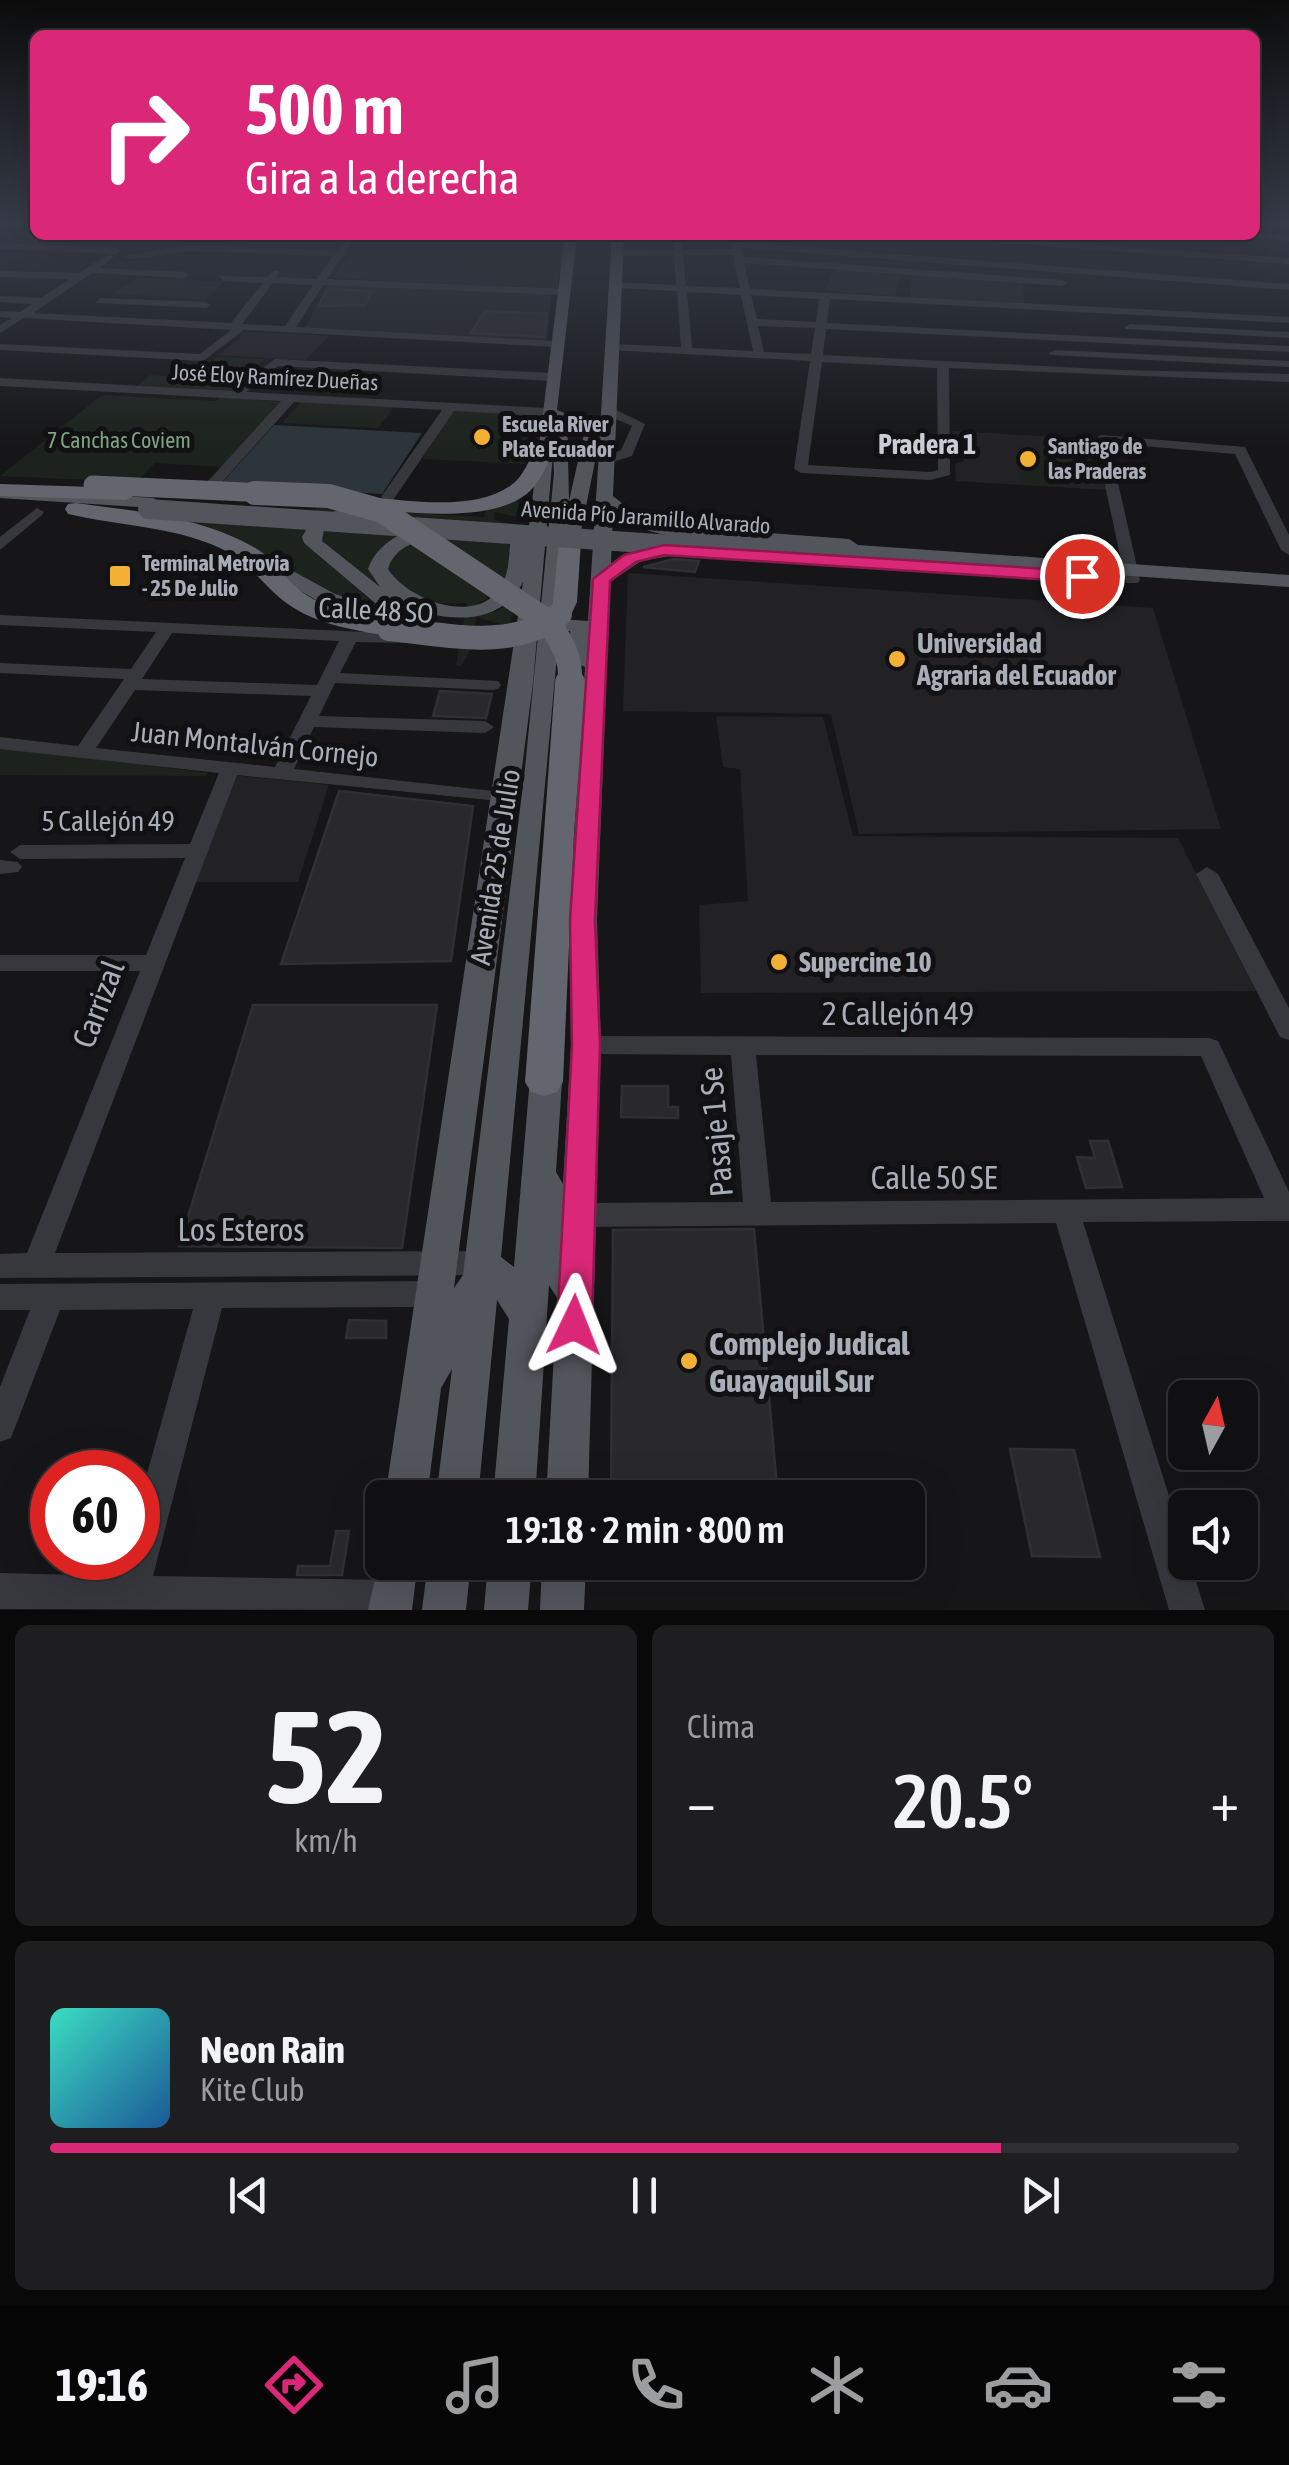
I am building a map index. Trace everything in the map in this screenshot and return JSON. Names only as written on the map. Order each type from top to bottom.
[{"type":"highway","points":[[0,492],[469,504],[510,494],[530,476],[544,450]]},
{"type":"highway","points":[[0,480],[316,495],[357,501],[382,511],[526,604],[556,631],[570,660],[544,1082]]},
{"type":"highway","points":[[40,509],[273,523],[296,520],[309,511],[305,503],[286,499]]},
{"type":"highway","points":[[0,502],[162,523],[221,540],[254,556],[287,592],[311,608],[388,628],[485,636],[530,632],[552,622],[563,607],[570,542]]},
{"type":"main road","name":"Avenida 25 de Julio","points":[[408,1480],[503,798],[564,473],[553,417],[552,378],[566,297]]},
{"type":"main road","name":"Avenida 25 de Julio","points":[[553,417],[567,297]]},
{"type":"main road","points":[[568,1480],[586,1045],[583,920],[597,696],[611,347],[605,297]]},
{"type":"main road","points":[[570,542],[593,430],[612,297]]},
{"type":"main road","points":[[544,450],[553,417]]},
{"type":"main road","points":[[593,430],[606,460]]},
{"type":"main road","name":"Avenida 25 de Julio","points":[[458,1480],[504,1068],[544,450]]},
{"type":"main road","points":[[463,530],[408,538],[385,552],[378,569],[396,595],[408,602],[429,608],[466,610],[493,604],[512,587],[530,476]]},
{"type":"main road","name":"Avenida Pío Jaramillo Alvarado","points":[[0,492],[463,530],[832,552]]},
{"type":"main road","points":[[605,498],[635,522],[669,532],[850,545],[938,561]]},
{"type":"main road","name":"Avenida Pío Jaramillo Alvarado","points":[[0,502],[150,506],[542,529],[1289,590]]},
{"type":"main road","points":[[426,618],[390,607],[318,548],[311,536],[317,526],[340,513],[390,503],[492,516],[542,529]]},
{"type":"main road","points":[[602,579],[630,558],[664,550],[938,561]]},
{"type":"main road","points":[[254,556],[313,594],[339,605],[494,625],[533,652],[557,625],[571,622],[582,626],[584,664],[597,696]]},
{"type":"main road","name":"Avenida Pío Jaramillo Alvarado","points":[[1130,575],[1289,580]]},
{"type":"main road","points":[[515,1480],[544,1082],[583,920]]},
{"type":"main road","points":[[483,940],[504,1068]]},
{"type":"main road","points":[[539,1149],[574,1325]]},
{"type":"main road","points":[[420,1394],[481,1267],[502,1277],[527,1318]]},
{"type":"main road","points":[[444,1610],[448,1580]]},
{"type":"main road","points":[[506,1610],[508,1580]]},
{"type":"main road","points":[[562,1610],[563,1580]]},
{"type":"street","points":[[0,330],[54,297]]},
{"type":"street","points":[[74,318],[105,297]]},
{"type":"street","points":[[190,325],[211,297]]},
{"type":"street","points":[[0,347],[206,358],[237,327],[258,297]]},
{"type":"street","points":[[291,330],[313,297]]},
{"type":"street","points":[[682,297],[687,351]]},
{"type":"street","points":[[747,297],[759,355]]},
{"type":"street","points":[[825,297],[802,468],[930,476],[946,471],[943,365]]},
{"type":"street","points":[[841,297],[1046,309],[1235,311],[1278,317]]},
{"type":"street","points":[[907,297],[909,363]]},
{"type":"street","points":[[1232,297],[1235,311]]},
{"type":"street","points":[[1046,309],[1060,298],[1278,317]]},
{"type":"street","points":[[0,299],[46,302]]},
{"type":"street","points":[[862,360],[868,299]]},
{"type":"street","points":[[100,301],[206,306]]},
{"type":"street","points":[[954,303],[960,366]]},
{"type":"street","points":[[992,305],[1006,368]]},
{"type":"street","points":[[1046,309],[1060,371]]},
{"type":"street","points":[[1166,310],[1193,377]]},
{"type":"street","points":[[0,314],[556,344]]},
{"type":"street","points":[[752,322],[1288,351],[1278,317]]},
{"type":"street","points":[[1048,323],[1283,334]]},
{"type":"street","points":[[611,347],[1060,371],[1289,378]]},
{"type":"street","points":[[1054,352],[1289,364]]},
{"type":"street","points":[[236,394],[273,362],[552,378]]},
{"type":"street","name":"José Eloy Ramírez Dueñas","points":[[0,382],[451,406],[553,417]]},
{"type":"street","points":[[202,496],[291,398]]},
{"type":"street","points":[[390,503],[451,406]]},
{"type":"street","points":[[606,460],[626,453],[639,424],[608,410]]},
{"type":"street","points":[[1130,575],[1101,439],[1240,450],[1289,550]]},
{"type":"street","points":[[0,545],[40,509]]},
{"type":"street","name":"Calle 48 SO","points":[[0,620],[450,642]]},
{"type":"street","points":[[83,752],[168,627]]},
{"type":"street","points":[[281,775],[350,636]]},
{"type":"street","points":[[0,668],[132,679],[492,685]]},
{"type":"street","points":[[308,720],[486,727]]},
{"type":"street","name":"Juan Montalván Cornejo","points":[[0,743],[503,798]]},
{"type":"street","name":"Carrizal","points":[[36,1266],[151,963],[230,769]]},
{"type":"street","name":"5 Callejón 49","points":[[11,862],[197,851]]},
{"type":"street","points":[[1207,874],[1289,1030]]},
{"type":"street","points":[[0,963],[151,963]]},
{"type":"street","name":"2 Callejón 49","points":[[586,1045],[1209,1047],[1286,1209]]},
{"type":"street","name":"Pasaje 1 Se","points":[[743,1045],[758,1213]]},
{"type":"street","name":"Calle 50 SE","points":[[579,1215],[1286,1209]]},
{"type":"street","points":[[1066,1211],[1187,1610]]},
{"type":"street","name":"Los Esteros","points":[[0,1266],[436,1278]]},
{"type":"street","name":"Los Esteros","points":[[0,1297],[210,1296],[436,1278],[481,1267]]},
{"type":"street","points":[[128,1602],[210,1296]]},
{"type":"street","points":[[0,1427],[50,1297]]},
{"type":"street","points":[[0,1591],[128,1602],[393,1590]]},
{"type":"shaded area","points":[[321,297],[552,297],[547,341],[305,328]]},
{"type":"shaded area","points":[[1024,297],[1024,305],[910,300]]},
{"type":"shaded area","points":[[244,331],[329,336],[305,360],[218,355],[241,338],[238,336]]},
{"type":"shaded area","points":[[274,425],[422,433],[382,494],[221,484]]},
{"type":"shaded area","name":"Santiago de las Praderas","points":[[953,431],[1092,439],[1096,457],[1088,461],[1093,479],[1104,484],[1106,490],[956,481],[955,464],[964,461],[962,441],[953,438]]},
{"type":"shaded area","name":"Universidad Agraria del Ecuador","points":[[628,573],[1153,608],[1221,829],[859,834],[831,714],[623,711]]},
{"type":"shaded area","points":[[716,716],[823,717],[853,836],[1178,838],[1256,991],[701,993],[699,905],[748,901],[740,769],[723,767]]},
{"type":"shaded area","points":[[233,775],[329,785],[298,882],[193,882]]},
{"type":"green space","points":[[216,357],[266,359],[234,384],[239,386],[233,392],[137,386],[150,375],[196,378]]},
{"type":"green space","name":"7 Canchas Coviem","points":[[102,395],[284,402],[222,467],[155,463],[136,482],[0,476]]},
{"type":"green space","points":[[302,401],[395,406],[378,428],[282,423]]},
{"type":"green space","name":"Escuela River Plate Ecuador","points":[[453,410],[532,414],[524,464],[422,459]]},
{"type":"green space","points":[[1017,453],[1049,455],[1057,485],[1022,483]]},
{"type":"green space","points":[[494,491],[497,499],[519,498],[517,517],[495,512],[494,519],[514,526],[511,561],[505,582],[491,597],[479,602],[476,614],[495,612],[515,601],[510,627],[476,617],[470,650],[461,666],[456,665],[467,603],[426,601],[385,588],[349,567],[320,537],[320,531],[375,511],[484,517],[486,510],[466,509],[489,500]]},
{"type":"green space","points":[[314,502],[342,509],[309,545],[378,607],[342,600],[310,585],[230,535],[162,517],[316,511]]},
{"type":"green space","points":[[0,747],[208,773],[0,775]]},
{"type":"building","points":[[323,297],[368,297],[365,305],[318,306]]},
{"type":"building","points":[[485,311],[547,314],[544,337],[471,333]]},
{"type":"building","points":[[674,559],[699,561],[695,572],[643,567]]},
{"type":"building","points":[[440,691],[492,694],[486,718],[433,716]]},
{"type":"building","points":[[339,791],[473,806],[451,961],[281,964]]},
{"type":"building","points":[[253,1005],[437,1005],[402,1248],[179,1246]]},
{"type":"building","points":[[622,1086],[668,1086],[668,1107],[678,1107],[678,1118],[621,1117]]},
{"type":"building","points":[[1090,1141],[1108,1141],[1122,1187],[1086,1188],[1077,1157],[1095,1158]]},
{"type":"building","name":"Complejo Judical Guayaquil Sur","points":[[754,1229],[776,1480],[611,1480],[613,1230]]},
{"type":"building","points":[[349,1320],[386,1321],[386,1338],[346,1338]]},
{"type":"building","points":[[1010,1449],[1074,1450],[1100,1557],[1032,1556]]},
{"type":"building","points":[[336,1531],[349,1531],[342,1575],[297,1575],[298,1566],[330,1566]]},
{"type":"place","name":"Escuela River Plate Ecuador","points":[[482,437]]},
{"type":"place","name":"Santiago de las Praderas","points":[[1028,459]]},
{"type":"place","name":"Terminal Metrovia - 25 De Julio","points":[[120,576]]},
{"type":"place","name":"Universidad Agraria del Ecuador","points":[[897,659]]},
{"type":"place","name":"Supercine 10","points":[[779,962]]},
{"type":"place","name":"Complejo Judical Guayaquil Sur","points":[[689,1361]]},
{"type":"district","name":"Pradera 1","points":[[927,444]]},
{"type":"route","points":[[574,1325],[586,1045],[583,920],[602,579],[630,558],[664,550],[1082,576]]}]
